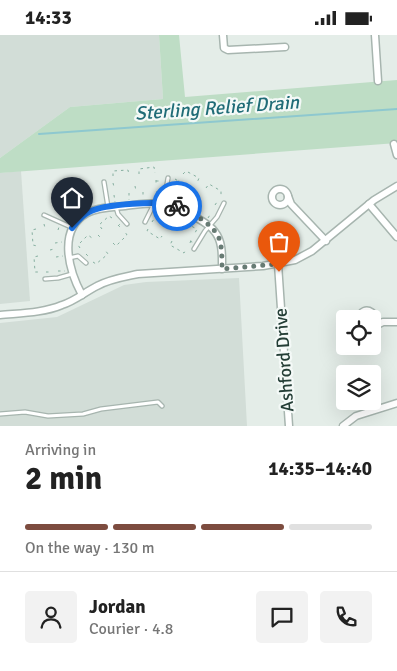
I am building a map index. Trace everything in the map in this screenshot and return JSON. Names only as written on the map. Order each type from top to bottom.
[{"type":"street","points":[[223,35],[224,48],[228,51],[285,47]]},
{"type":"street","points":[[375,35],[378,81]]},
{"type":"street","points":[[394,144],[397,155]]},
{"type":"street","points":[[0,315],[54,308],[99,285],[122,277],[138,274],[278,264],[303,257],[326,241],[369,204],[397,186]]},
{"type":"street","points":[[292,204],[278,204],[273,201],[273,193],[281,189],[286,191],[292,204],[326,241]]},
{"type":"street","points":[[283,204],[287,201],[288,196]]},
{"type":"street","points":[[82,295],[69,272],[66,257],[72,228],[88,212],[115,204],[165,203],[209,220],[220,241],[222,269]]},
{"type":"street","points":[[369,204],[397,237]]},
{"type":"street","name":"Ashford Drive","points":[[278,264],[289,426]]},
{"type":"street","points":[[381,324],[397,322]]},
{"type":"street","points":[[343,426],[356,416],[397,403]]},
{"type":"lane","points":[[165,203],[168,178]]},
{"type":"lane","points":[[104,182],[108,207]]},
{"type":"lane","points":[[144,223],[152,208],[152,203]]},
{"type":"lane","points":[[194,249],[209,220],[217,217],[224,203]]},
{"type":"lane","points":[[115,204],[118,214],[127,224]]},
{"type":"lane","points":[[44,215],[72,228]]},
{"type":"lane","points":[[66,257],[78,255],[86,263]]},
{"type":"lane","points":[[46,278],[58,278],[69,272]]},
{"type":"lane","points":[[0,414],[24,412],[48,416],[83,414],[101,409],[130,407],[143,403],[158,403],[162,406]]},
{"type":"path","points":[[139,174],[139,169],[154,167],[155,173]]},
{"type":"path","points":[[113,176],[113,171],[128,170],[129,175]]},
{"type":"path","points":[[183,174],[186,171],[199,178],[197,183]]},
{"type":"path","points":[[175,179],[179,181]]},
{"type":"path","points":[[156,181],[161,181]]},
{"type":"path","points":[[206,188],[209,184],[221,191],[221,197]]},
{"type":"path","points":[[109,185],[114,185]]},
{"type":"path","points":[[135,186],[136,191]]},
{"type":"path","points":[[170,220],[172,215],[165,203],[173,194],[173,190]]},
{"type":"path","points":[[143,192],[143,199]]},
{"type":"path","points":[[129,193],[129,200]]},
{"type":"path","points":[[114,195],[115,204]]},
{"type":"path","points":[[193,200],[196,196]]},
{"type":"path","points":[[182,204],[186,198]]},
{"type":"path","points":[[194,211],[198,205]]},
{"type":"path","points":[[209,220],[211,213]]},
{"type":"path","points":[[207,214],[209,220]]},
{"type":"path","points":[[102,229],[99,225],[109,216],[112,218]]},
{"type":"path","points":[[119,226],[122,222]]},
{"type":"path","points":[[182,227],[185,223],[195,230]]},
{"type":"path","points":[[44,224],[45,228]]},
{"type":"path","points":[[173,228],[175,224]]},
{"type":"path","points":[[54,227],[59,228]]},
{"type":"path","points":[[36,229],[32,229],[33,245],[37,246]]},
{"type":"path","points":[[148,229],[147,231],[160,239],[162,236]]},
{"type":"path","points":[[113,243],[116,246],[127,235],[125,232]]},
{"type":"path","points":[[80,245],[88,235],[92,238]]},
{"type":"path","points":[[98,235],[101,238]]},
{"type":"path","points":[[172,241],[170,245],[184,253],[186,249]]},
{"type":"path","points":[[190,241],[194,244]]},
{"type":"path","points":[[56,243],[63,242]]},
{"type":"path","points":[[50,250],[54,249]]},
{"type":"path","points":[[94,261],[96,264],[108,254],[106,250]]},
{"type":"path","points":[[84,258],[87,255]]},
{"type":"path","points":[[38,256],[34,257],[35,272],[39,272]]},
{"type":"path","points":[[56,257],[66,257]]},
{"type":"path","points":[[60,269],[63,271]]},
{"type":"path","points":[[58,271],[69,272]]},
{"type":"path","points":[[46,278],[48,272]]},
{"type":"shaded area","points":[[0,35],[159,35],[163,99],[70,107],[0,158]]},
{"type":"shaded area","points":[[21,171],[30,301],[0,304],[0,173]]},
{"type":"shaded area","points":[[239,278],[247,426],[0,426],[0,323],[57,317],[124,285],[146,282]]},
{"type":"green space","name":"Sterling Relief Drain","points":[[159,35],[179,35],[185,97],[397,80],[397,143],[0,173],[0,158],[70,107],[163,99]]},
{"type":"waterway","name":"Sterling Relief Drain","points":[[39,134],[397,109]]},
{"type":"way so far","points":[[177,206],[216,232],[221,247],[222,269],[263,267],[278,264],[279,272]]},
{"type":"route","points":[[72,228],[88,212],[102,208],[158,202],[177,206]]}]
